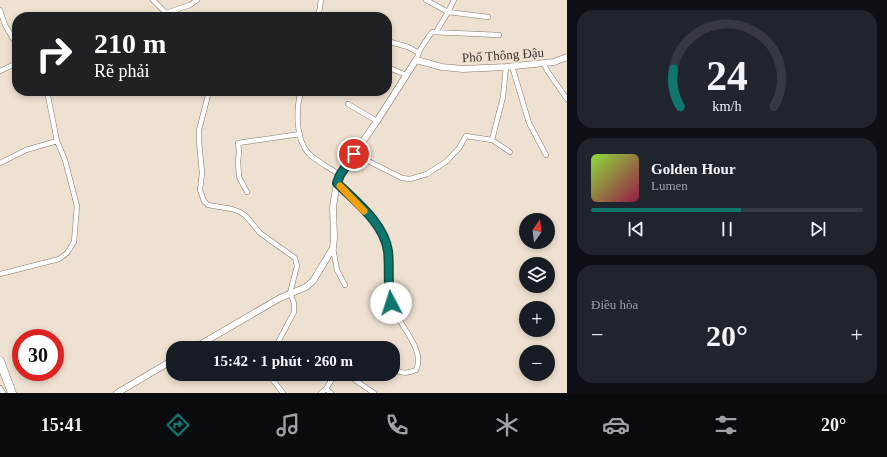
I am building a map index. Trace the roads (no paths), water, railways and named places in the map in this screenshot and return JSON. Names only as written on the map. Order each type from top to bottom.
[{"type":"highway","points":[[0,360],[12,393]]},
{"type":"street","points":[[153,0],[164,12]]},
{"type":"street","points":[[174,12],[190,5],[197,0]]},
{"type":"street","points":[[320,12],[321,0]]},
{"type":"street","points":[[426,0],[448,12],[488,17]]},
{"type":"street","points":[[436,32],[454,0]]},
{"type":"street","points":[[0,10],[4,25],[12,37]]},
{"type":"street","points":[[345,285],[337,270],[333,248],[333,206],[340,175],[416,60],[430,34],[436,32],[499,35]]},
{"type":"street","points":[[392,42],[408,47],[419,53]]},
{"type":"street","name":"Phố Thông Đậu","points":[[416,60],[436,66],[457,69],[509,67],[543,62],[554,62],[567,57]]},
{"type":"street","points":[[543,62],[548,72],[567,99]]},
{"type":"street","points":[[0,71],[12,65]]},
{"type":"street","points":[[492,140],[509,67]]},
{"type":"street","points":[[509,67],[529,123],[546,155]]},
{"type":"street","points":[[392,69],[406,75]]},
{"type":"street","points":[[0,274],[59,259],[73,246],[77,206],[65,160],[57,141],[48,96]]},
{"type":"street","points":[[207,96],[199,130],[202,174],[200,190],[202,196],[208,205],[232,209],[240,212],[246,216],[260,233],[295,258],[297,266],[290,293],[294,303],[294,312],[279,341]]},
{"type":"street","points":[[299,96],[297,111],[300,134],[305,148],[310,155],[340,175]]},
{"type":"street","points":[[348,104],[377,120]]},
{"type":"street","points":[[247,192],[239,177],[238,143],[300,134]]},
{"type":"street","points":[[354,154],[398,176],[410,179],[427,174],[447,161],[459,148],[466,136],[492,140],[510,152]]},
{"type":"street","points":[[0,163],[26,150],[57,141]]},
{"type":"street","points":[[337,183],[382,230],[385,239],[389,262],[391,303],[412,342],[418,358],[416,370],[407,373],[400,372]]},
{"type":"street","points":[[206,341],[290,293],[306,287],[310,284],[333,248]]},
{"type":"street","points":[[117,393],[166,364]]},
{"type":"street","points":[[274,381],[283,393]]},
{"type":"street","points":[[321,393],[330,381]]},
{"type":"street","points":[[356,381],[374,393]]},
{"type":"street","points":[[0,388],[3,393]]},
{"type":"street","points":[[326,388],[330,393]]}]
